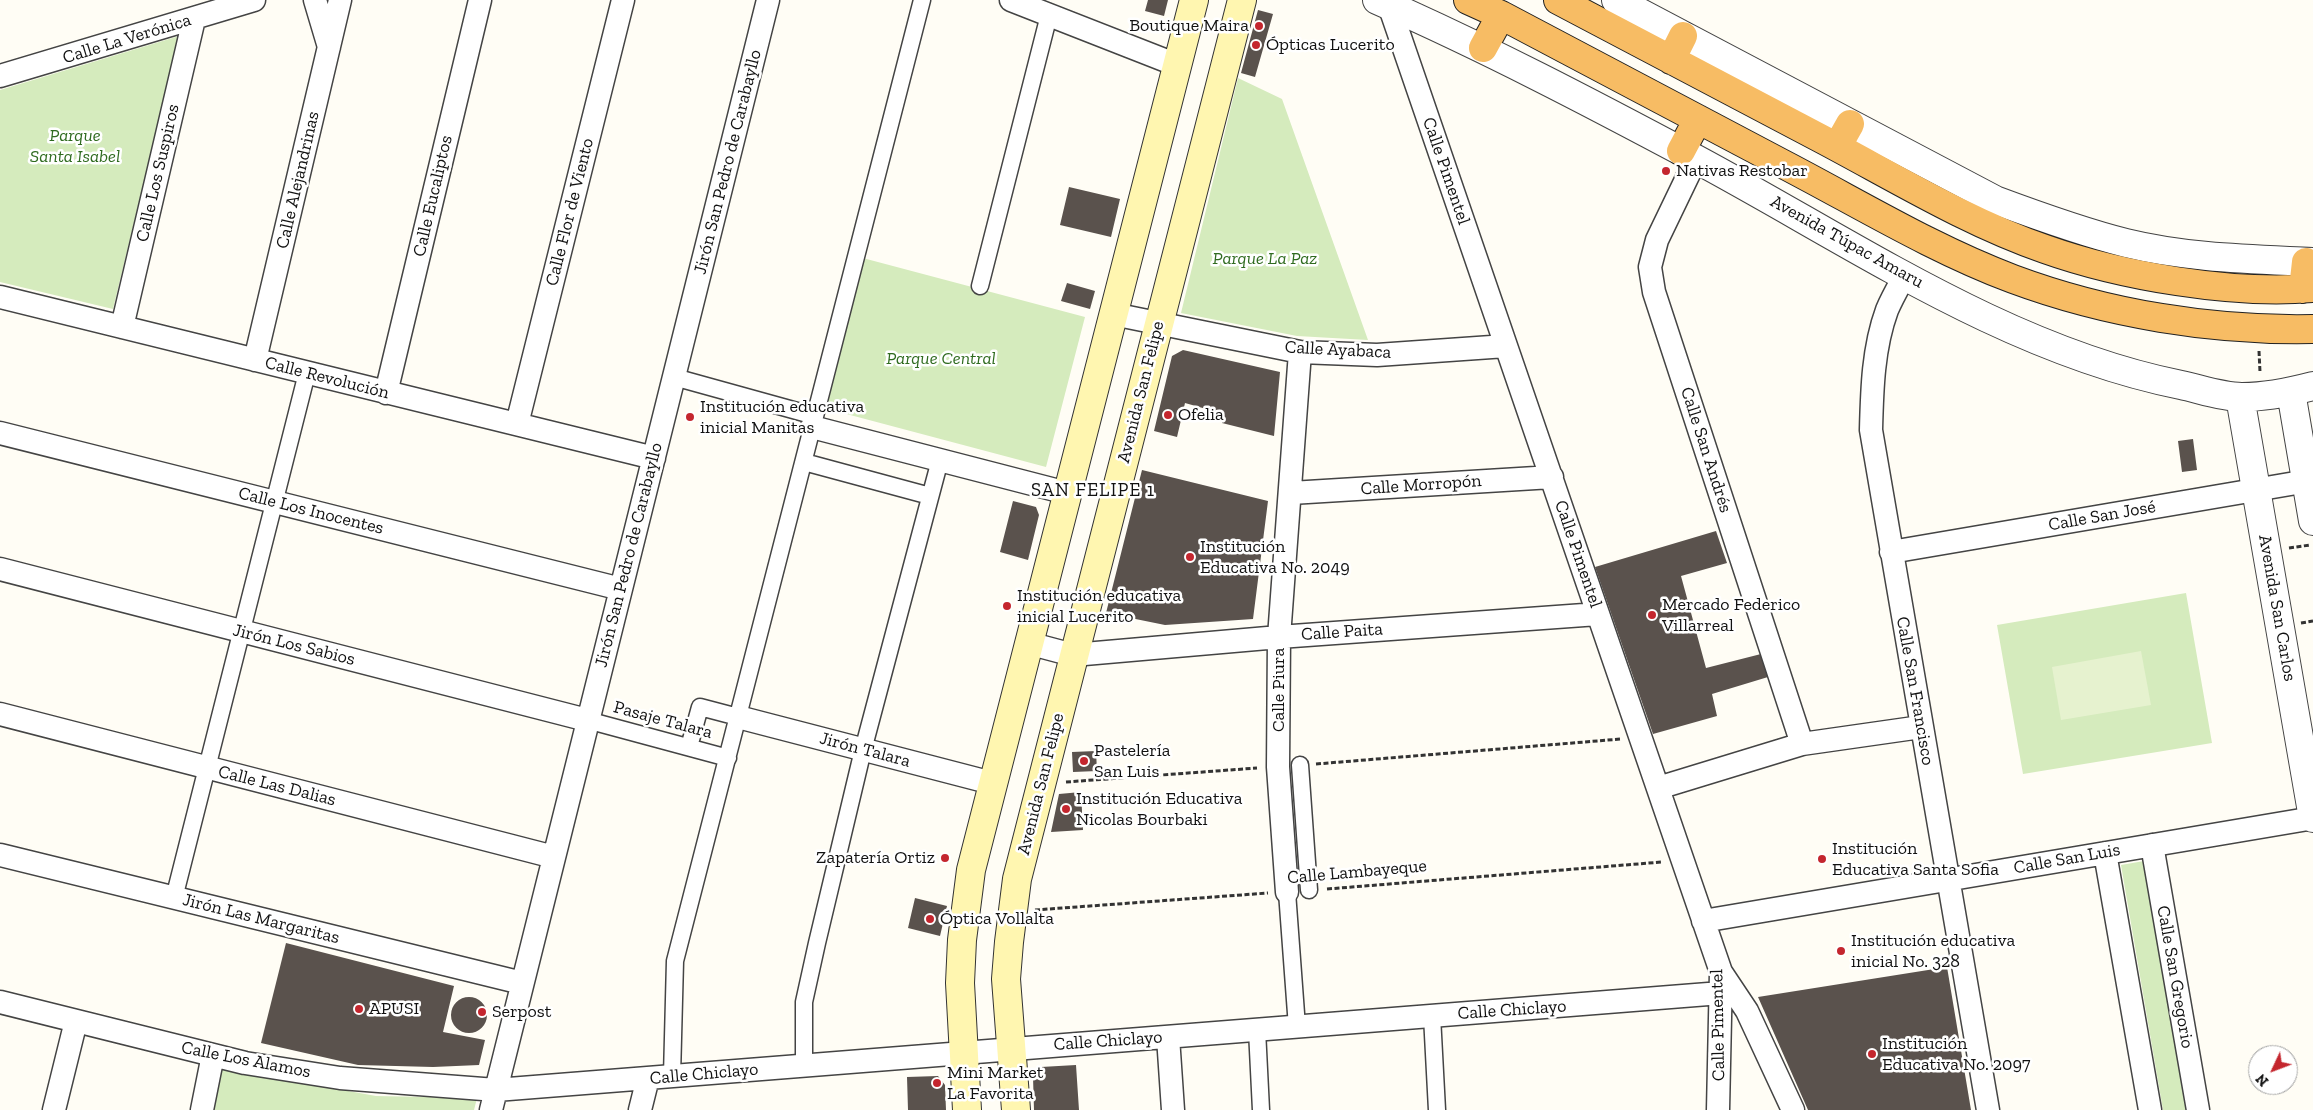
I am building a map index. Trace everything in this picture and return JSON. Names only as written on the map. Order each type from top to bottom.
[{"type":"highway","points":[[1468,0],[1501,15],[1932,242],[2013,279],[2118,309],[2190,322],[2258,328],[2313,329]]},
{"type":"highway","points":[[1558,0],[1670,60],[1844,136],[1967,215],[2046,249],[2143,274],[2204,284],[2308,289],[2310,262]]},
{"type":"highway","points":[[1484,48],[1501,15]]},
{"type":"highway","points":[[1670,60],[1683,36]]},
{"type":"highway","points":[[1688,155],[1698,118]]},
{"type":"main road","points":[[967,1110],[960,983],[962,940],[971,870],[1194,0]]},
{"type":"main road","name":"Avenida San Felipe","points":[[1016,1110],[1006,979],[1012,911],[1024,847],[1242,0]]},
{"type":"street","name":"Calle La Verónica","points":[[0,76],[254,0]]},
{"type":"street","points":[[315,0],[329,50]]},
{"type":"street","name":"Calle Alejandrinas","points":[[255,360],[340,0]]},
{"type":"street","name":"Calle Eucaliptos","points":[[386,392],[480,0]]},
{"type":"street","name":"Calle Flor de Viento","points":[[517,424],[623,0]]},
{"type":"street","name":"Jirón San Pedro de Carabayllo","points":[[493,1100],[768,0]]},
{"type":"street","points":[[672,1076],[675,961],[922,0]]},
{"type":"street","points":[[1011,0],[1177,65]]},
{"type":"street","points":[[1616,0],[1683,36],[1844,136],[1995,200],[2088,232],[2128,243],[2200,255],[2249,260],[2310,262]]},
{"type":"street","name":"Avenida Túpac Amaru","points":[[1383,3],[1484,48],[1688,155],[1998,324],[2108,367],[2163,382],[2251,396],[2302,389]]},
{"type":"street","name":"Calle Pimentel","points":[[1383,3],[1552,477],[1703,921],[1721,982],[1718,1110]]},
{"type":"street","points":[[980,286],[1049,15]]},
{"type":"street","name":"Calle Los Suspiros","points":[[122,327],[194,19]]},
{"type":"street","name":"Calle San Andrés","points":[[1688,155],[1657,240],[1650,267],[1654,292],[1802,744]]},
{"type":"street","name":"Calle San Francisco","points":[[1905,275],[1887,310],[1877,350],[1872,384],[1871,430],[1988,1110]]},
{"type":"street","name":"Calle Revolución","points":[[0,297],[654,458]]},
{"type":"street","name":"Calle Ayabaca","points":[[1113,314],[1300,352],[1377,355],[1506,346]]},
{"type":"street","name":"Calle Piura","points":[[1296,1027],[1298,891],[1278,767],[1279,637],[1300,352]]},
{"type":"street","points":[[174,898],[307,373]]},
{"type":"street","points":[[674,377],[940,460],[1067,493]]},
{"type":"street","points":[[2302,389],[2313,520]]},
{"type":"street","name":"Avenida San Carlos","points":[[2251,396],[2256,490],[2313,818]]},
{"type":"street","name":"Calle Los Inocentes","points":[[0,433],[621,589]]},
{"type":"street","points":[[804,1066],[804,1002],[863,750],[940,460]]},
{"type":"street","points":[[804,462],[930,496]]},
{"type":"street","name":"Calle Morropón","points":[[1290,493],[1552,477]]},
{"type":"street","name":"Calle San José","points":[[1891,552],[2310,481]]},
{"type":"street","name":"Jirón Los Sabios","points":[[0,569],[587,720]]},
{"type":"street","name":"Calle Paita","points":[[1028,642],[1074,655],[1279,637],[1598,614]]},
{"type":"street","points":[[689,747],[700,707],[738,717]]},
{"type":"street","name":"Calle Las Dalias","points":[[0,714],[554,857]]},
{"type":"street","name":"Jirón Talara","points":[[738,717],[992,784]]},
{"type":"street","name":"Pasaje Talara","points":[[587,720],[728,758]]},
{"type":"street","points":[[1658,788],[1802,744],[1921,727]]},
{"type":"street","points":[[1298,891],[1300,765]]},
{"type":"street","name":"Calle San Luis","points":[[1703,921],[2313,818]]},
{"type":"street","name":"Calle San Gregorio","points":[[2152,845],[2198,1110]]},
{"type":"street","points":[[2106,853],[2150,1110]]},
{"type":"street","name":"Jirón Las Margaritas","points":[[0,855],[522,983]]},
{"type":"street","points":[[1721,982],[1747,1011],[1793,1110]]},
{"type":"street","name":"Calle Chiclayo","points":[[493,1100],[648,1078],[1432,1016],[1721,982]]},
{"type":"street","name":"Calle Los Alamos","points":[[0,1002],[213,1056],[340,1078],[493,1100]]},
{"type":"street","points":[[1432,1016],[1437,1110]]},
{"type":"street","points":[[54,1110],[76,1021]]},
{"type":"street","points":[[1257,1030],[1261,1110]]},
{"type":"street","points":[[1168,1037],[1173,1110]]},
{"type":"street","points":[[202,1110],[213,1056]]},
{"type":"street","points":[[640,1110],[648,1078]]},
{"type":"path","points":[[2251,396],[2258,328]]},
{"type":"path","name":"Calle Lambayeque","points":[[1034,910],[1682,860]]},
{"type":"green space","name":"Parque Santa Isabel","points":[[179,36],[113,309],[0,282],[0,90]]},
{"type":"green space","name":"Parque La Paz","points":[[1238,78],[1282,99],[1368,340],[1297,336],[1181,313]]},
{"type":"green space","name":"Parque Central","points":[[859,257],[1085,317],[1046,467],[820,407]]},
{"type":"green space","points":[[2186,593],[2212,743],[2023,774],[1997,625]]},
{"type":"green space","points":[[2141,651],[2151,705],[2061,720],[2052,667]]},
{"type":"green space","points":[[2144,861],[2188,1110],[2163,1110],[2121,865]]},
{"type":"green space","points":[[221,1068],[376,1096],[477,1098],[474,1110],[213,1110]]},
{"type":"building","points":[[1148,0],[1168,0],[1164,16],[1145,11]]},
{"type":"building","points":[[1258,10],[1273,14],[1255,77],[1241,73]]},
{"type":"building","points":[[1069,187],[1120,199],[1111,237],[1060,225]]},
{"type":"building","points":[[1067,283],[1095,291],[1090,309],[1061,301]]},
{"type":"building","points":[[1183,350],[1280,372],[1274,436],[1222,423],[1224,414],[1185,403],[1177,437],[1154,431],[1172,356]]},
{"type":"building","points":[[2193,439],[2197,470],[2182,472],[2178,441]]},
{"type":"building","name":"Institución Educativa No. 2049","points":[[1142,470],[1268,501],[1253,619],[1165,625],[1106,613]]},
{"type":"building","points":[[1013,501],[1036,507],[1039,515],[1028,560],[1000,552]]},
{"type":"building","name":"Mercado Federico Villarreal","points":[[1716,531],[1727,563],[1681,576],[1706,668],[1761,654],[1768,677],[1712,694],[1717,716],[1653,734],[1595,567]]},
{"type":"building","name":"Pastelería San Luis","points":[[1096,751],[1097,771],[1073,772],[1072,752]]},
{"type":"building","points":[[1081,792],[1083,830],[1051,832],[1059,794]]},
{"type":"building","points":[[915,898],[947,906],[940,936],[908,928]]},
{"type":"building","name":"APUSI","points":[[286,943],[454,986],[443,1032],[485,1040],[479,1065],[433,1067],[358,1065],[261,1043]]},
{"type":"building","name":"Institución Educativa No. 2097","points":[[1947,967],[1971,1110],[1808,1110],[1758,997]]},
{"type":"building","points":[[469,997],[476,998],[482,1002],[486,1008],[486,1022],[482,1028],[476,1032],[469,1033],[462,1032],[456,1028],[452,1022],[451,1015],[452,1008],[456,1002],[462,998]]},
{"type":"building","points":[[1076,1065],[1079,1110],[1034,1110],[1033,1077],[1041,1067]]},
{"type":"building","points":[[938,1076],[945,1085],[946,1110],[908,1110],[907,1077]]},
{"type":"place","name":"Boutique Maira","points":[[1259,26]]},
{"type":"place","name":"Ópticas Lucerito","points":[[1256,45]]},
{"type":"place","name":"Nativas Restobar","points":[[1666,171]]},
{"type":"place","name":"Ofelia","points":[[1168,415]]},
{"type":"place","name":"Institución educativa inicial Manitas","points":[[690,417]]},
{"type":"place","name":"Institución Educativa No. 2049","points":[[1190,557]]},
{"type":"place","name":"Institución educativa inicial Lucerito","points":[[1007,606]]},
{"type":"place","name":"Mercado Federico Villarreal","points":[[1652,615]]},
{"type":"place","name":"Pastelería San Luis","points":[[1084,761]]},
{"type":"place","name":"Institución Educativa Nicolas Bourbaki","points":[[1066,809]]},
{"type":"place","name":"Zapatería Ortiz","points":[[945,858]]},
{"type":"place","name":"Institución Educativa Santa Sofia","points":[[1822,859]]},
{"type":"place","name":"Óptica Vollalta","points":[[930,919]]},
{"type":"place","name":"Institución educativa inicial No. 328","points":[[1841,951]]},
{"type":"place","name":"APUSI","points":[[359,1009]]},
{"type":"place","name":"Serpost","points":[[482,1012]]},
{"type":"place","name":"Institución Educativa No. 2097","points":[[1872,1054]]},
{"type":"place","name":"Mini Market La Favorita","points":[[937,1083]]},
{"type":"district","name":"SAN FELIPE 1","points":[[1093,491]]}]
